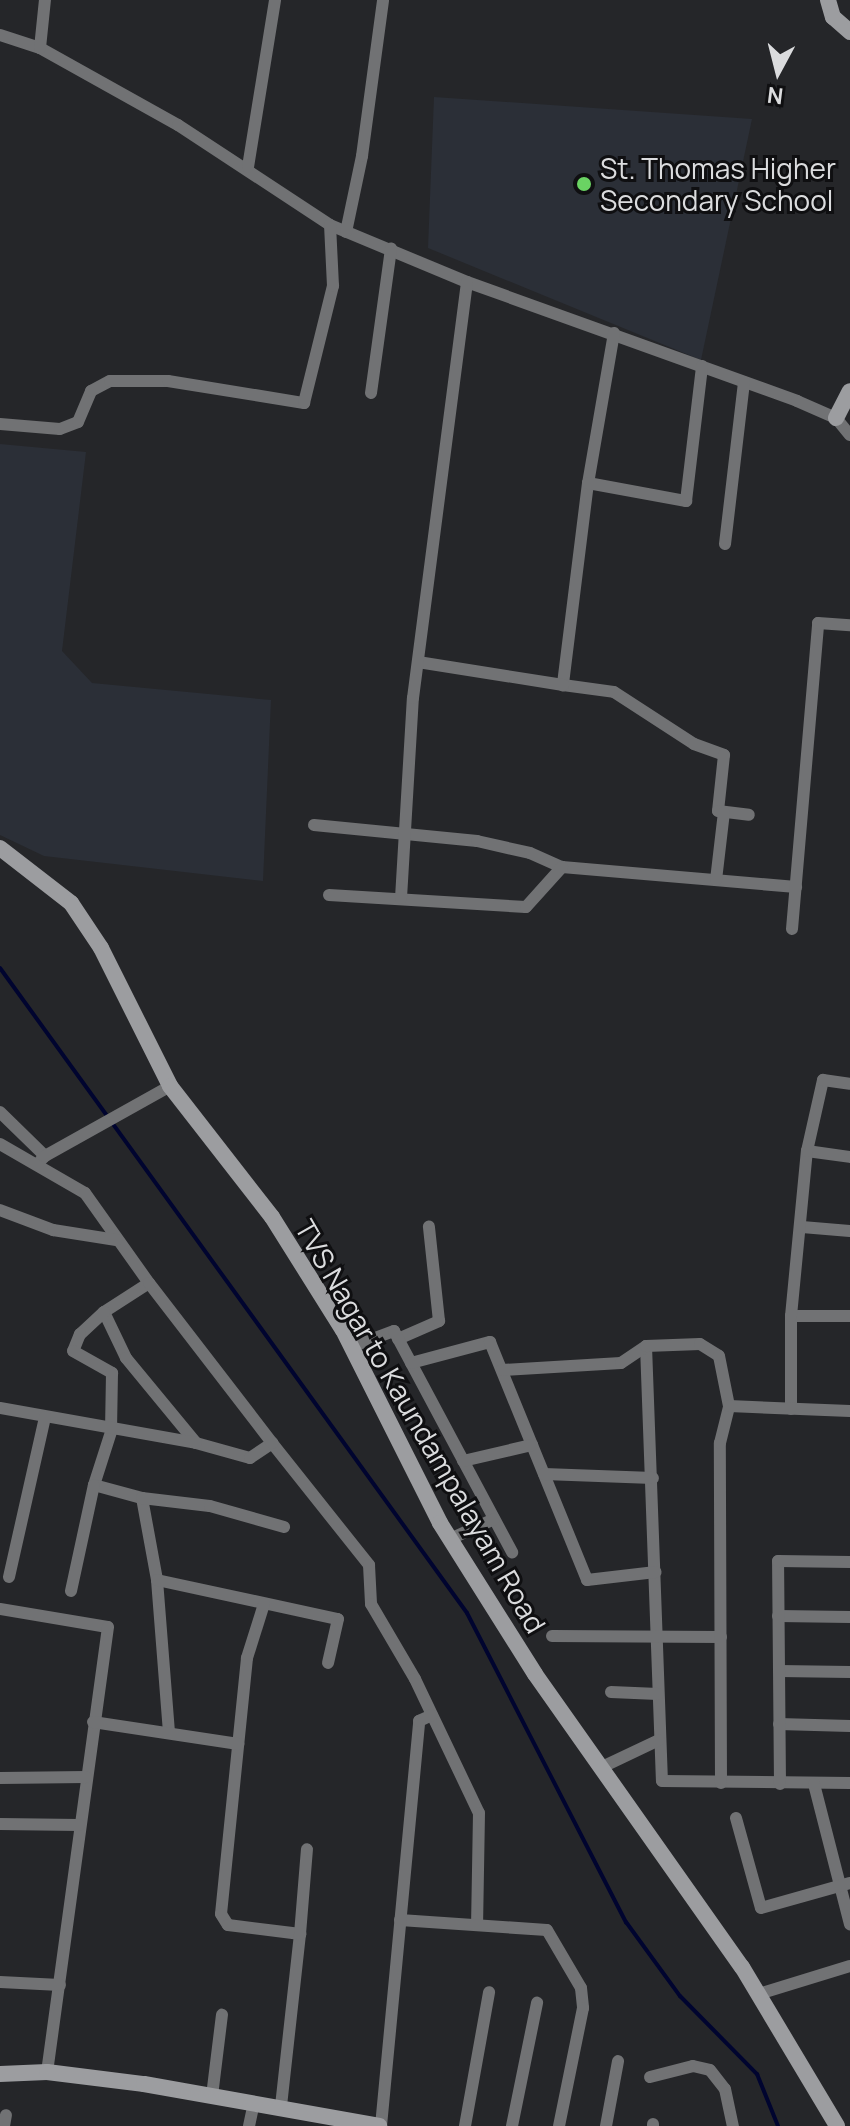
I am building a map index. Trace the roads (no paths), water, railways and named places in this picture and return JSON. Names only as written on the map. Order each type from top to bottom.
[{"type":"street","points":[[40,48],[45,0]]},
{"type":"street","points":[[248,167],[275,0]]},
{"type":"street","points":[[346,232],[362,156],[383,0]]},
{"type":"street","points":[[828,0],[833,17],[850,32]]},
{"type":"street","points":[[0,35],[40,48],[248,167],[330,225],[467,282],[614,333],[836,418],[850,435]]},
{"type":"street","points":[[0,424],[60,429],[78,422],[91,391],[110,381],[168,381],[304,403],[333,286],[330,225]]},
{"type":"street","points":[[371,393],[391,248]]},
{"type":"street","points":[[401,898],[418,662],[467,282]]},
{"type":"street","points":[[563,685],[588,483],[614,333]]},
{"type":"street","points":[[588,483],[686,501],[702,366]]},
{"type":"street","points":[[725,544],[744,382]]},
{"type":"street","points":[[836,418],[850,391]]},
{"type":"street","points":[[792,929],[818,623],[850,625]]},
{"type":"street","points":[[418,662],[614,692],[694,744],[724,755],[718,811],[749,815]]},
{"type":"street","points":[[716,880],[724,812]]},
{"type":"street","points":[[314,825],[404,832],[517,850],[562,867],[796,887]]},
{"type":"street","name":"TVS Nagar to Kaundampalayam Road","points":[[0,848],[43,876],[71,903],[101,948],[170,1086],[272,1217],[351,1347],[450,1539],[600,1768],[759,1994],[837,2126]]},
{"type":"street","points":[[329,895],[526,907],[562,867]]},
{"type":"street","points":[[791,1409],[791,1316],[807,1151],[823,1080],[850,1084]]},
{"type":"street","points":[[42,1159],[88,1128],[129,1110],[170,1086]]},
{"type":"street","points":[[0,1112],[42,1159],[85,1193],[116,1240],[369,1565],[371,1604],[432,1715],[479,1813],[477,1925]]},
{"type":"street","points":[[0,1144],[42,1159]]},
{"type":"street","points":[[807,1151],[850,1157]]},
{"type":"street","points":[[0,1210],[53,1230],[116,1240]]},
{"type":"street","points":[[398,1339],[439,1321],[429,1227]]},
{"type":"street","points":[[802,1227],[850,1231]]},
{"type":"street","points":[[71,1591],[94,1485],[111,1432],[112,1373],[73,1351],[80,1334],[104,1312],[149,1283]]},
{"type":"street","points":[[104,1312],[126,1358],[196,1443]]},
{"type":"street","points":[[791,1316],[850,1316]]},
{"type":"street","points":[[351,1347],[394,1331],[512,1552]]},
{"type":"street","points":[[411,1363],[490,1342],[587,1580],[656,1572]]},
{"type":"street","points":[[502,1370],[621,1363],[646,1346],[710,1347],[723,1366],[729,1406],[720,1443],[721,1783]]},
{"type":"street","points":[[646,1346],[662,1781],[850,1783]]},
{"type":"street","points":[[729,1406],[850,1411]]},
{"type":"street","points":[[0,1408],[111,1432],[133,1431],[196,1443],[250,1458],[272,1443]]},
{"type":"street","points":[[9,1577],[45,1417]]},
{"type":"street","points":[[463,1461],[532,1445]]},
{"type":"street","points":[[544,1474],[653,1478]]},
{"type":"street","points":[[94,1485],[142,1498],[210,1506],[284,1527]]},
{"type":"street","points":[[142,1498],[157,1580],[169,1733]]},
{"type":"street","points":[[450,1539],[494,1519]]},
{"type":"street","points":[[780,1784],[778,1561],[850,1562]]},
{"type":"street","points":[[157,1580],[338,1619],[328,1663]]},
{"type":"street","points":[[264,1604],[247,1658],[221,1919],[228,1925],[300,1934]]},
{"type":"street","points":[[0,1609],[108,1627],[47,2072]]},
{"type":"street","points":[[778,1616],[850,1617]]},
{"type":"street","points":[[552,1636],[721,1637]]},
{"type":"street","points":[[779,1671],[850,1672]]},
{"type":"street","points":[[611,1692],[658,1694]]},
{"type":"street","points":[[0,2074],[47,2072],[281,2107],[337,2122],[380,2126],[419,1721],[432,1715]]},
{"type":"street","points":[[93,1722],[238,1744]]},
{"type":"street","points":[[779,1724],[850,1726]]},
{"type":"street","points":[[600,1768],[659,1740]]},
{"type":"street","points":[[0,1778],[86,1777]]},
{"type":"street","points":[[814,1784],[845,1884],[850,1924]]},
{"type":"street","points":[[736,1818],[761,1908],[845,1884]]},
{"type":"street","points":[[0,1824],[79,1825]]},
{"type":"street","points":[[281,2107],[307,1849]]},
{"type":"street","points":[[400,1920],[547,1930],[581,1988],[583,2008],[559,2126]]},
{"type":"street","points":[[759,1994],[850,1966]]},
{"type":"street","points":[[0,1982],[60,1985]]},
{"type":"street","points":[[465,2126],[489,1992]]},
{"type":"street","points":[[512,2126],[537,2003]]},
{"type":"street","points":[[212,2096],[222,2015]]},
{"type":"street","points":[[606,2126],[618,2061]]},
{"type":"street","points":[[650,2077],[693,2066],[710,2070],[725,2089],[733,2126]]},
{"type":"street","points":[[249,2126],[254,2103]]},
{"type":"waterway","points":[[0,968],[467,1613],[626,1922],[680,1996],[757,2074],[778,2126]]},
{"type":"place","name":"St. Thomas Higher Secondary School","points":[[584,184]]}]
